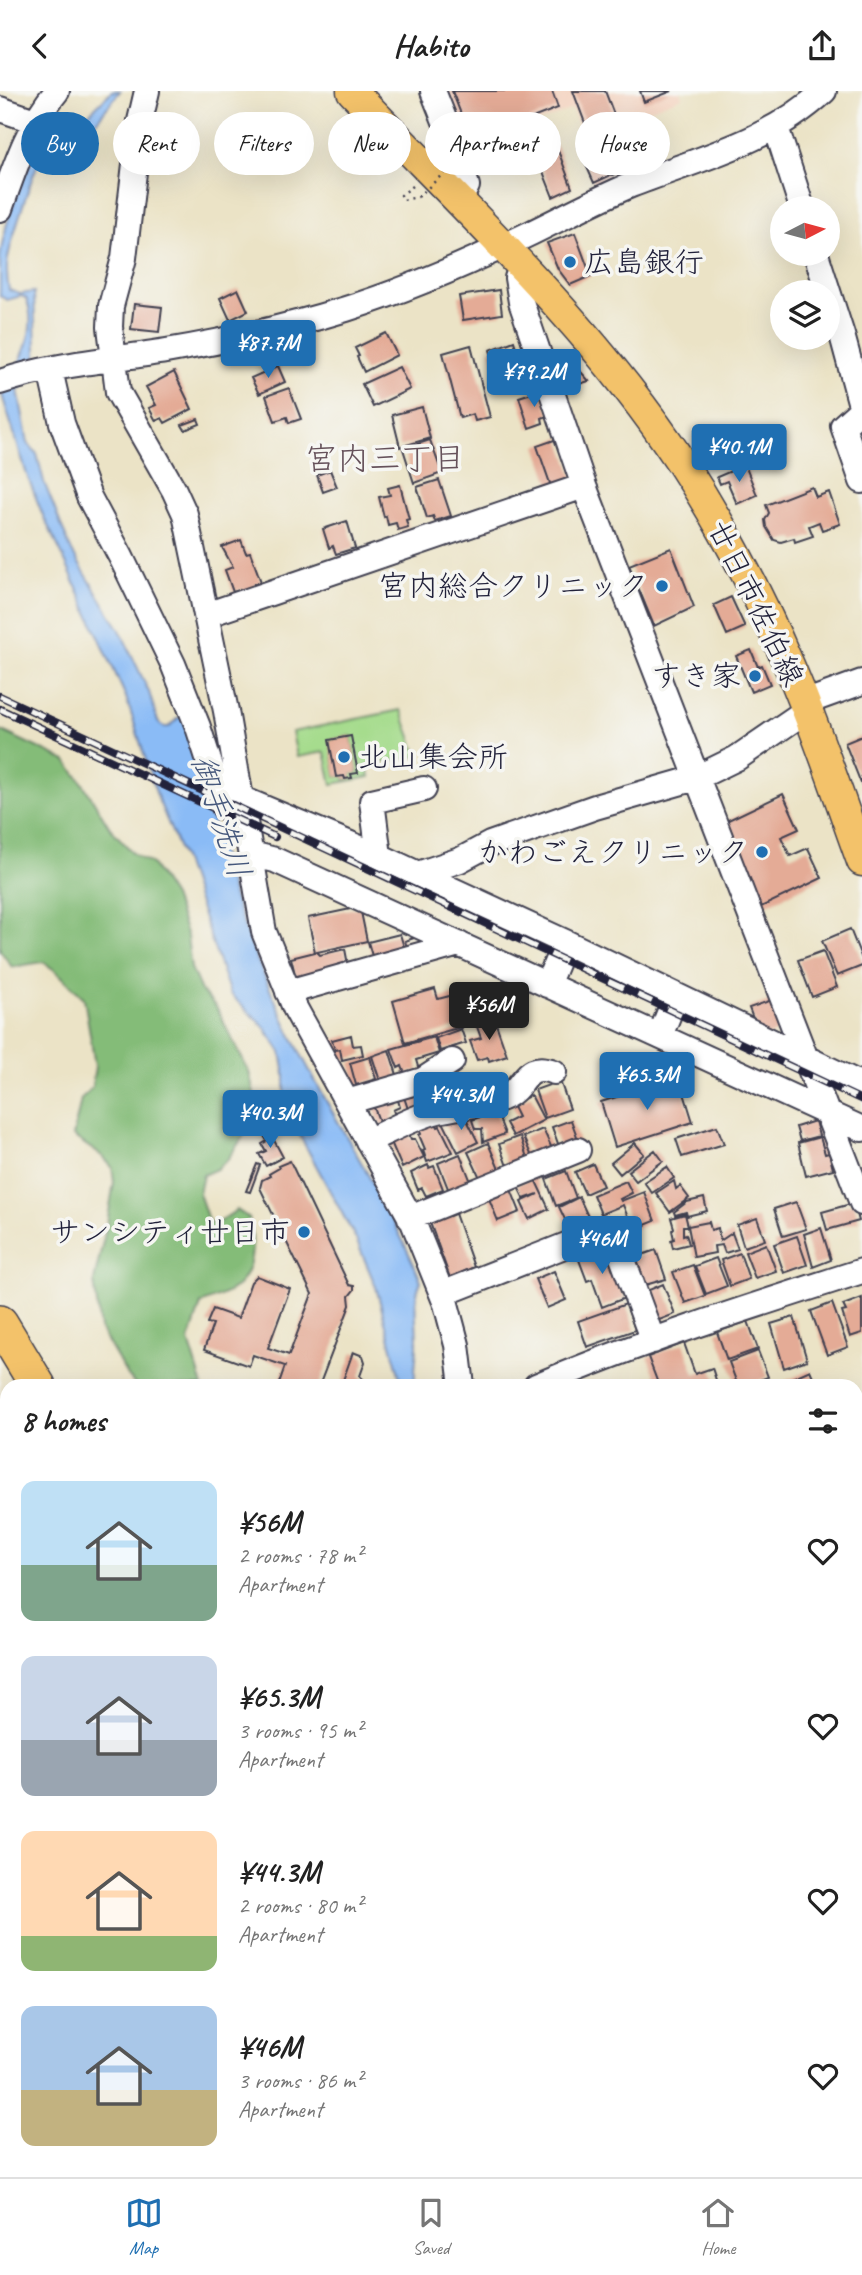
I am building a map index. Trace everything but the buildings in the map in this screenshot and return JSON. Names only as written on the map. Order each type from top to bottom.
[{"type":"highway","points":[[0,1323],[34,1379]]},
{"type":"main road","name":"廿日市佐伯線","points":[[352,91],[576,324],[613,369],[681,462],[740,562],[766,613],[805,707],[862,861]]},
{"type":"street","points":[[41,112],[57,91]]},
{"type":"street","points":[[147,91],[140,121],[124,258],[110,306],[118,392],[180,501],[188,526],[226,711],[264,932],[288,992],[410,1218],[443,1294],[454,1335],[461,1379]]},
{"type":"street","points":[[433,91],[456,149],[467,186],[459,202]]},
{"type":"street","points":[[0,382],[50,369],[221,341],[345,309],[441,275],[512,256],[624,188],[710,156],[776,127],[810,105],[824,91]]},
{"type":"street","points":[[0,109],[21,116]]},
{"type":"street","points":[[776,127],[798,196]]},
{"type":"street","points":[[0,209],[21,153]]},
{"type":"street","points":[[512,256],[522,302],[584,486],[862,1203]]},
{"type":"street","points":[[820,266],[862,408],[843,426],[862,481]]},
{"type":"street","points":[[50,369],[62,423],[89,498],[173,664],[198,727],[223,807],[241,807],[379,856],[862,1085]]},
{"type":"street","points":[[206,615],[584,486]]},
{"type":"street","points":[[418,874],[460,860],[490,844],[595,807],[696,778],[737,758],[805,707],[862,682]]},
{"type":"street","points":[[379,856],[372,801],[424,789]]},
{"type":"street","points":[[251,857],[275,860],[862,1129]]},
{"type":"street","points":[[547,985],[565,942]]},
{"type":"street","points":[[288,992],[449,949],[458,944]]},
{"type":"street","points":[[660,1036],[676,996]]},
{"type":"street","points":[[347,1103],[423,1080],[452,1061]]},
{"type":"street","points":[[368,1140],[436,1111],[502,1098],[514,1092],[522,1084],[526,1074],[534,1068],[554,1072]]},
{"type":"street","points":[[410,1218],[578,1150]]},
{"type":"street","points":[[443,1294],[597,1233],[607,1233],[616,1241],[653,1341]]},
{"type":"street","points":[[553,1379],[595,1361],[731,1313],[862,1271]]},
{"type":"path","points":[[426,190],[417,183],[401,195],[403,199],[418,197],[426,190],[442,175]]},
{"type":"shaded area","points":[[439,91],[680,91],[682,97],[644,112],[575,112],[575,116],[572,109],[561,113],[447,112]]},
{"type":"green space","points":[[401,710],[418,756],[368,765],[370,777],[332,784],[325,752],[297,757],[292,732]],"holes":[[[351,736],[358,773],[351,774],[351,778],[336,777],[330,740]]]},
{"type":"green space","points":[[0,730],[66,761],[110,828],[133,853],[152,864],[173,897],[187,936],[191,968],[201,991],[216,1007],[249,1072],[256,1102],[247,1131],[227,1160],[217,1169],[203,1175],[199,1193],[208,1220],[214,1225],[237,1210],[249,1218],[251,1257],[245,1276],[239,1284],[201,1304],[189,1341],[201,1379],[130,1379],[100,1329],[94,1281],[114,1182],[112,1167],[102,1156],[73,1136],[81,1099],[92,1087],[95,1066],[84,998],[43,962],[12,967],[0,950]]},
{"type":"water","points":[[112,91],[120,91],[99,118],[99,112],[90,112]]},
{"type":"water","points":[[25,175],[34,175],[10,249],[7,270],[9,290],[20,294],[34,292],[37,376],[18,390],[28,443],[37,454],[44,482],[72,552],[120,630],[149,692],[158,722],[169,727],[178,718],[185,717],[232,892],[273,997],[314,1079],[388,1212],[421,1281],[416,1305],[415,1379],[400,1379],[376,1287],[356,1239],[285,1108],[285,1075],[281,1052],[265,1028],[230,994],[183,858],[158,799],[126,697],[27,475],[2,395],[29,336],[30,311],[26,298],[21,296],[7,300],[0,296],[0,258],[3,242]]},
{"type":"railway","points":[[0,696],[862,1100]]},
{"type":"railway","points":[[0,709],[275,837]]},
{"type":"place","name":"広島銀行","points":[[570,262]]},
{"type":"place","name":"宮内総合クリニック","points":[[662,586]]},
{"type":"place","name":"すき家","points":[[755,676]]},
{"type":"place","name":"北山集会所","points":[[344,757]]},
{"type":"place","name":"かわごえクリニック","points":[[762,852]]},
{"type":"place","name":"サンシティ廿日市","points":[[304,1232]]},
{"type":"district","name":"宮内三丁目","points":[[385,458]]},
{"type":"water label","name":"御手洗川","points":[[221,816]]}]
